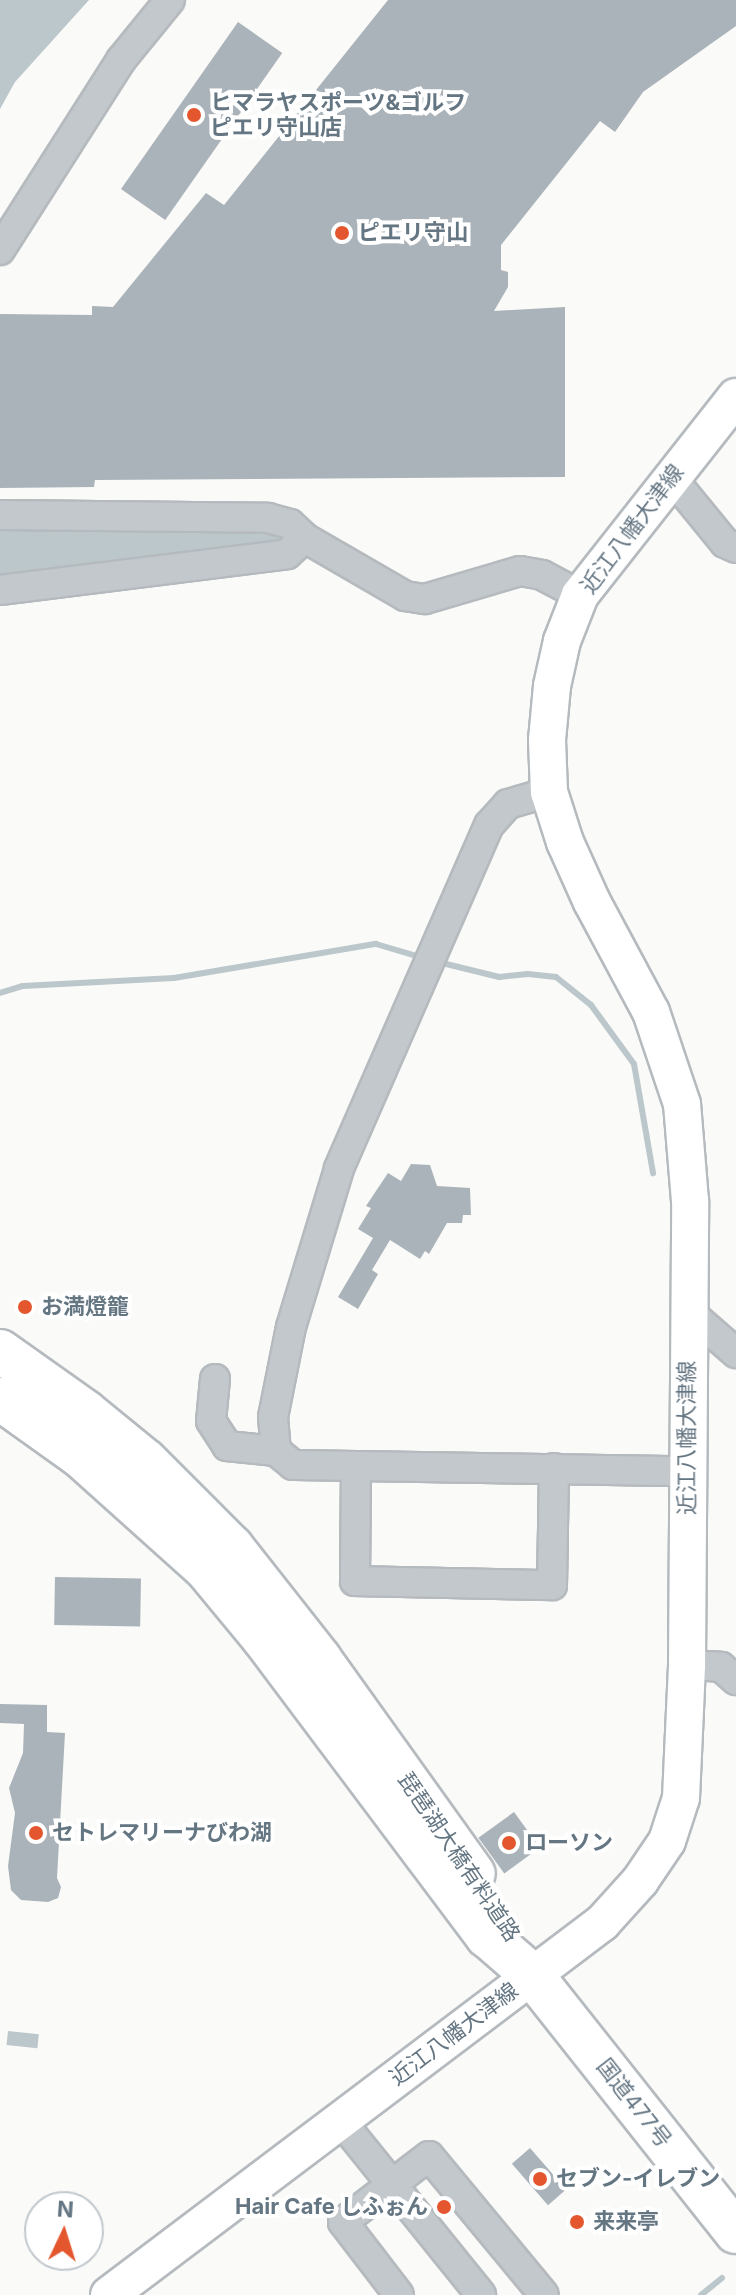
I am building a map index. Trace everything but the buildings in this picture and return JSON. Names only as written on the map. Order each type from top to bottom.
[{"type":"highway","name":"琵琶湖大橋有料道路","points":[[0,1351],[86,1412],[146,1461],[232,1547],[424,1800],[507,1920],[532,1975]]},
{"type":"highway","name":"琵琶湖大橋有料道路","points":[[0,1399],[80,1456],[206,1569],[263,1638],[487,1936],[532,1975]]},
{"type":"highway","name":"国道477号","points":[[532,1975],[736,2232]]},
{"type":"main road","name":"近江八幡大津線","points":[[109,2295],[602,1923],[640,1881],[667,1841],[681,1798],[687,1665],[690,1201],[682,1104],[651,1012],[592,902],[549,792],[547,740],[552,686],[562,641],[580,595],[736,397]]},
{"type":"street","points":[[0,250],[121,60],[170,0]]},
{"type":"street","points":[[671,477],[725,543],[736,548]]},
{"type":"street","points":[[0,515],[268,518],[290,524],[305,538],[405,596],[425,599],[520,571],[542,575],[580,595]]},
{"type":"street","points":[[0,590],[287,554],[305,538]]},
{"type":"street","points":[[276,1451],[273,1417],[291,1327],[339,1169],[444,936],[489,825],[508,804],[549,792]]},
{"type":"street","points":[[688,1311],[736,1353]]},
{"type":"street","points":[[215,1379],[211,1421],[227,1446],[252,1451],[276,1451],[293,1465],[686,1471]]},
{"type":"street","points":[[356,1466],[355,1581],[552,1585],[554,1468]]},
{"type":"street","points":[[687,1665],[721,1667],[736,1680]]},
{"type":"street","points":[[340,2120],[481,2295]]},
{"type":"street","points":[[399,2295],[343,2222],[392,2181],[429,2156],[544,2295]]},
{"type":"shaded area","points":[[0,0],[89,0],[15,82],[0,109]]},
{"type":"shaded area","points":[[0,522],[281,531],[282,544],[0,576]]},
{"type":"shaded area","points":[[8,2031],[39,2034],[37,2048],[7,2045]]},
{"type":"waterway","points":[[0,993],[23,986],[174,978],[376,944],[423,958]]},
{"type":"waterway","points":[[438,962],[499,977],[528,974],[556,977],[591,1005],[634,1064],[653,1173]]},
{"type":"waterway","points":[[701,2295],[722,2278]]},
{"type":"place","name":"ヒマラヤスポーツ&ゴルフ ピエリ守山店","points":[[194,115]]},
{"type":"place","name":"ピエリ守山","points":[[342,233]]},
{"type":"place","name":"お満燈籠","points":[[25,1307]]},
{"type":"place","name":"セトレマリーナびわ湖","points":[[36,1833]]},
{"type":"place","name":"ローソン","points":[[509,1843]]},
{"type":"place","name":"セブン-イレブン","points":[[540,2179]]},
{"type":"place","name":"Hair Cafe しふぉん","points":[[444,2207]]},
{"type":"place","name":"来来亭","points":[[577,2222]]}]
